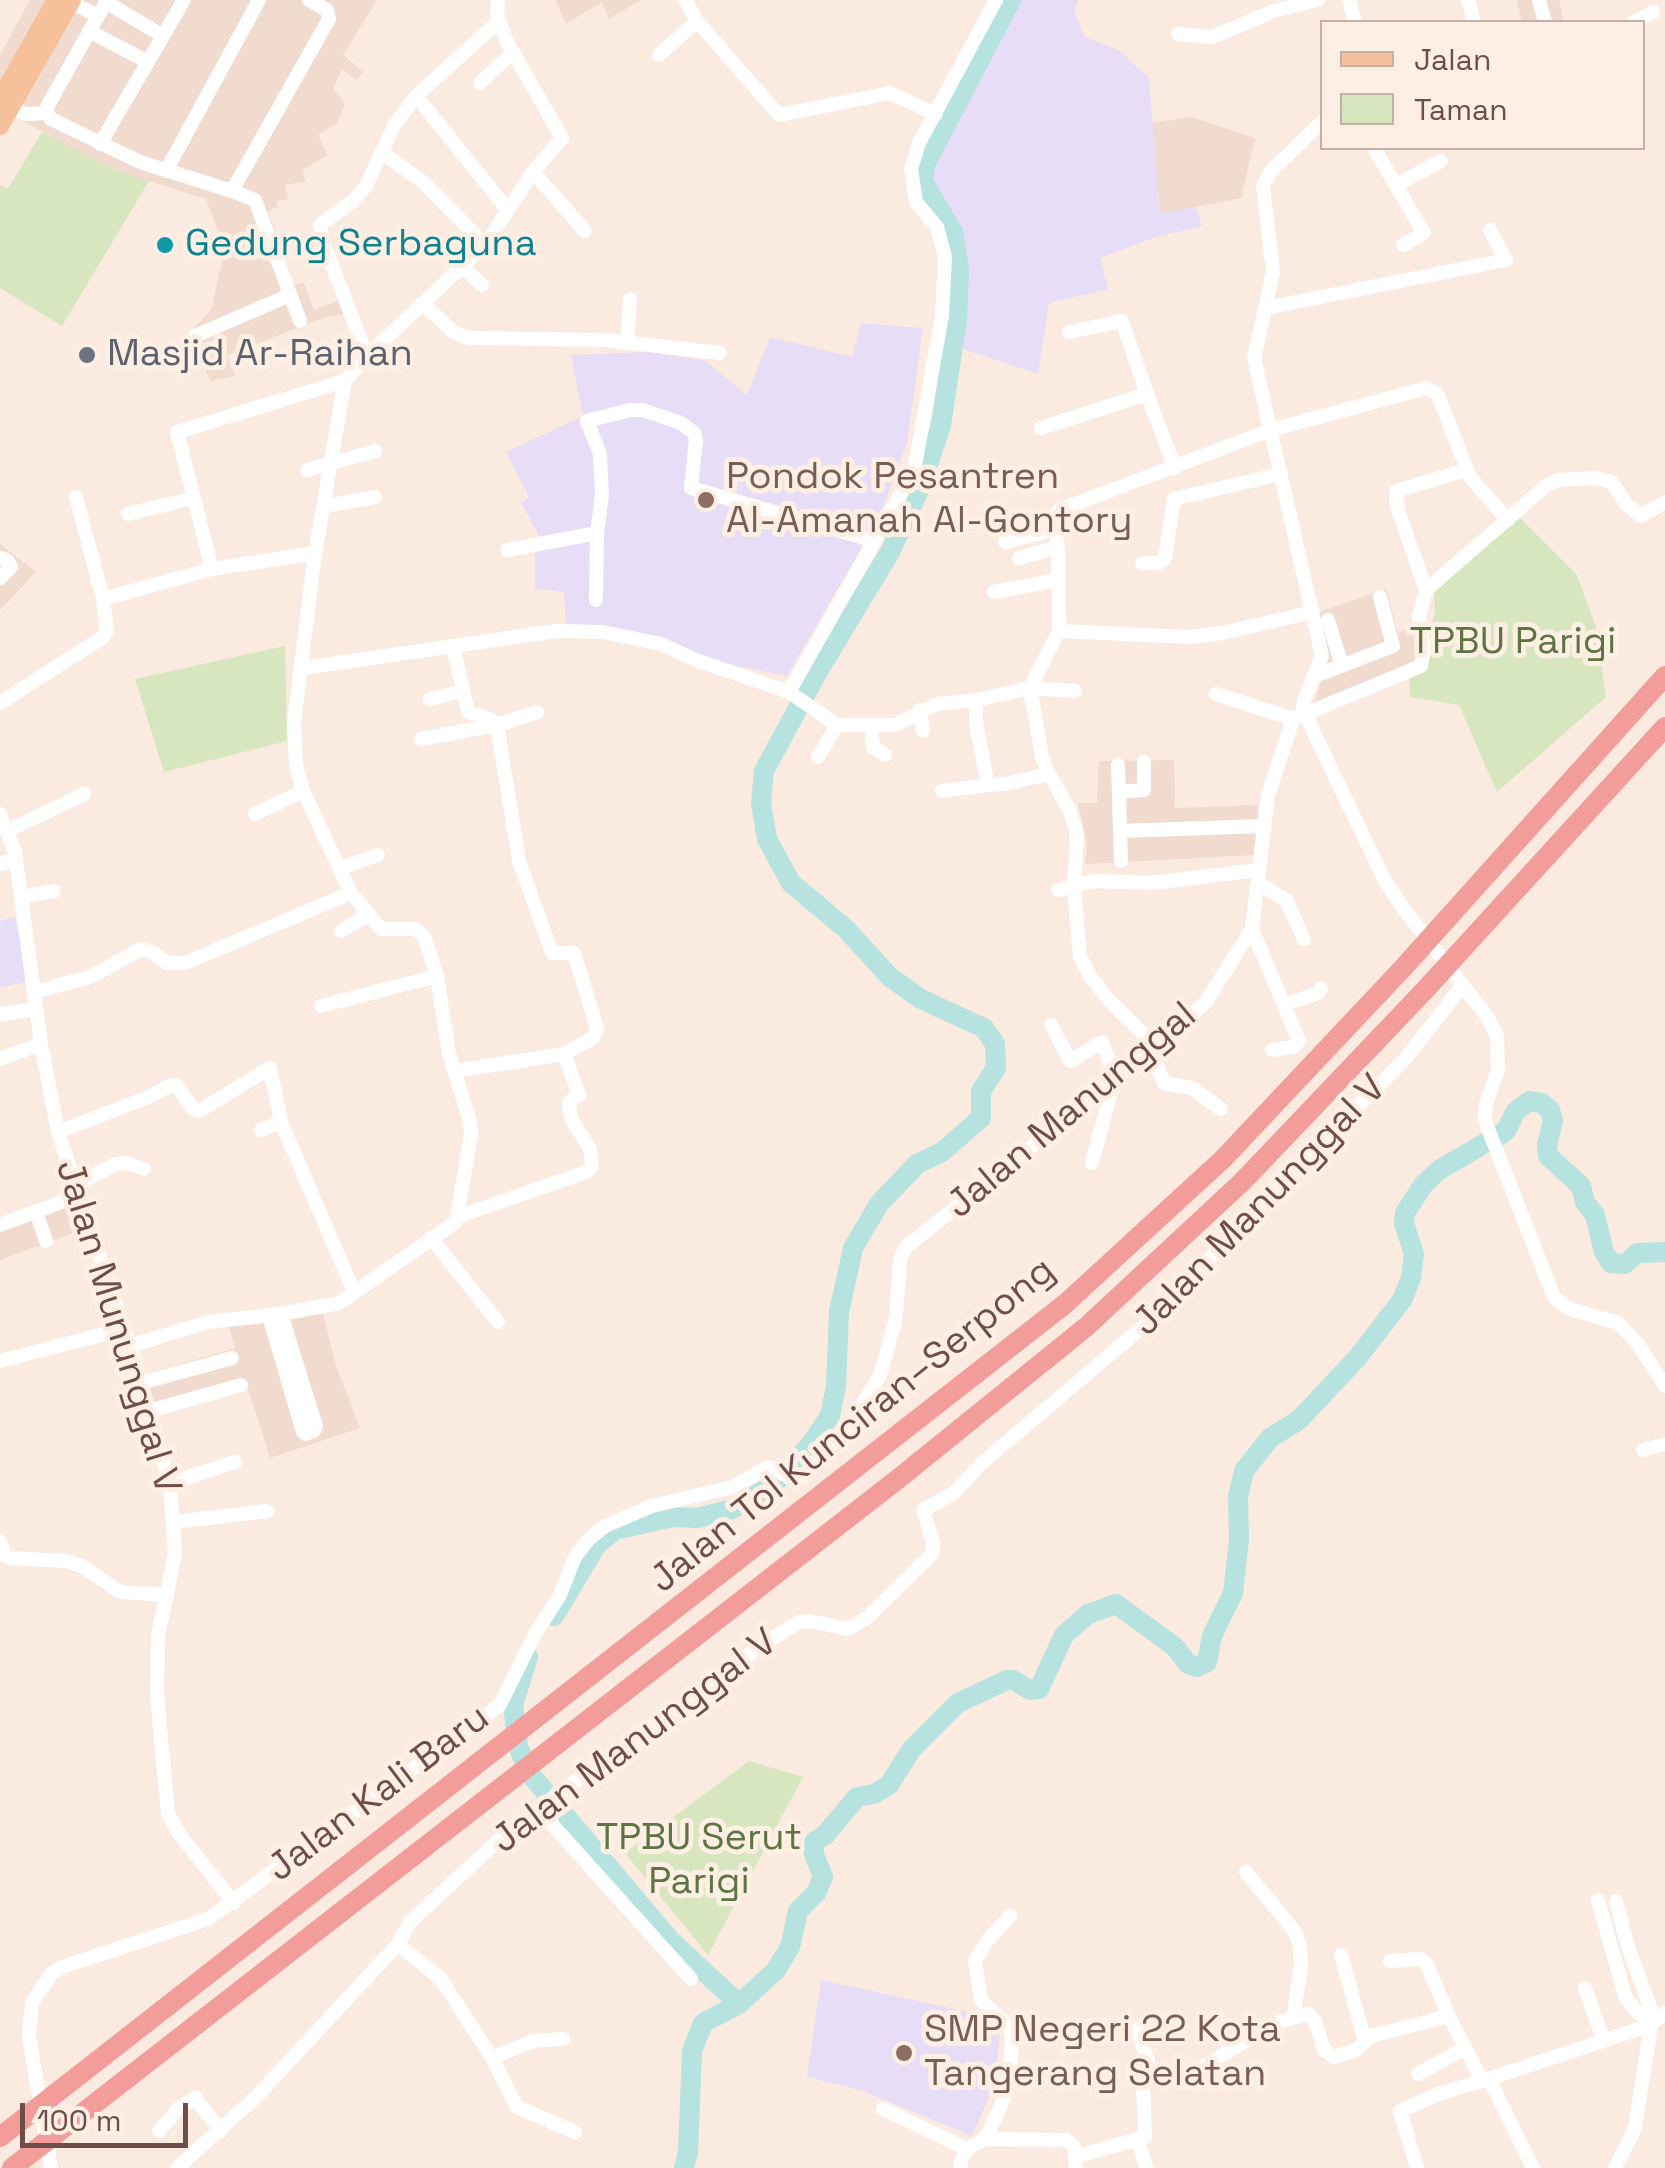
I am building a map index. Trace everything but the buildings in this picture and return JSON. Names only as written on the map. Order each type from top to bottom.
[{"type":"highway","name":"Jalan Tol Kunciran–Serpong","points":[[0,2138],[1065,1304],[1223,1159],[1403,968],[1665,676]]},
{"type":"highway","name":"Jalan Tol Kunciran–Serpong","points":[[12,2168],[898,1480],[1086,1327],[1243,1181],[1665,728]]},
{"type":"main road","points":[[0,126],[6,104],[66,1]]},
{"type":"street","points":[[100,144],[184,0]]},
{"type":"street","points":[[166,171],[259,0]]},
{"type":"street","points":[[232,190],[330,18],[327,10],[309,0]]},
{"type":"street","points":[[212,570],[177,432],[345,381],[485,245],[562,136],[512,53],[499,21],[498,0]]},
{"type":"street","points":[[687,0],[697,21],[779,115],[890,93],[936,114]]},
{"type":"street","points":[[794,694],[914,471],[942,316],[945,257],[937,226],[916,202],[911,185],[913,155],[996,0]]},
{"type":"street","points":[[1178,34],[1212,38],[1274,11],[1318,0]]},
{"type":"street","points":[[66,1],[98,16]]},
{"type":"street","points":[[163,36],[106,1],[46,113],[100,144],[255,200],[300,320]]},
{"type":"street","points":[[367,356],[320,228],[322,222],[360,194],[416,96],[499,21]]},
{"type":"street","points":[[659,55],[697,21]]},
{"type":"street","points":[[89,31],[148,62]]},
{"type":"street","points":[[480,83],[512,53]]},
{"type":"street","points":[[416,96],[508,208]]},
{"type":"street","points":[[6,104],[26,114],[46,113]]},
{"type":"street","name":"Jalan Manunggal","points":[[775,1468],[790,1478],[802,1476],[830,1449],[880,1376],[896,1317],[900,1260],[906,1248],[1154,1049],[1205,1003],[1252,929],[1268,795],[1322,656],[1254,358],[1274,260],[1263,192],[1271,171],[1320,124]]},
{"type":"street","points":[[1375,150],[1424,233],[1403,245]]},
{"type":"street","points":[[381,152],[422,182],[485,245]]},
{"type":"street","points":[[1398,184],[1441,161]]},
{"type":"street","points":[[533,172],[585,231]]},
{"type":"street","points":[[1266,308],[1506,260],[1490,230]]},
{"type":"street","points":[[462,264],[482,285]]},
{"type":"street","points":[[195,336],[290,296]]},
{"type":"street","points":[[627,343],[630,298]]},
{"type":"street","points":[[422,304],[455,334],[469,338],[627,343],[720,353]]},
{"type":"street","points":[[1069,332],[1122,321],[1175,468]]},
{"type":"street","points":[[130,1346],[208,1322],[339,1303],[450,1228],[457,1217],[470,1122],[454,1071],[436,976],[420,931],[381,929],[351,893],[303,790],[296,765],[294,738],[315,553],[345,381]]},
{"type":"street","points":[[1220,1109],[1192,1088],[1164,1083],[1154,1049],[1107,998],[1080,956],[1066,888],[1075,827],[1042,757],[1030,688],[1059,631],[1055,513],[1271,430],[1430,388],[1437,393],[1466,470],[1477,488],[1508,520]]},
{"type":"street","points":[[1041,428],[1147,394]]},
{"type":"street","points":[[596,600],[602,496],[600,454],[586,420],[643,410],[681,423],[694,433],[696,440],[691,488],[875,541]]},
{"type":"street","points":[[307,470],[375,451]]},
{"type":"street","points":[[1216,694],[1298,716],[1421,666],[1424,650],[1419,616],[1426,590],[1397,507],[1396,492],[1466,470]]},
{"type":"street","points":[[1142,563],[1165,558],[1174,499],[1281,474]]},
{"type":"street","points":[[1426,590],[1546,485],[1558,480],[1594,478],[1612,482],[1626,504],[1641,516],[1665,502]]},
{"type":"street","points":[[0,703],[103,636],[108,621],[104,599],[76,497]]},
{"type":"street","points":[[324,506],[375,497]]},
{"type":"street","points":[[128,514],[193,498]]},
{"type":"street","points":[[1005,542],[1055,529]]},
{"type":"street","points":[[507,550],[597,533]]},
{"type":"street","points":[[1020,558],[1058,547]]},
{"type":"street","points":[[104,599],[212,570],[315,553]]},
{"type":"street","points":[[0,558],[8,560],[11,567],[0,578]]},
{"type":"street","points":[[994,592],[1057,580]]},
{"type":"street","points":[[1316,676],[1393,646],[1380,597]]},
{"type":"street","points":[[1059,631],[1189,637],[1313,612]]},
{"type":"street","points":[[1328,620],[1342,666]]},
{"type":"street","points":[[303,668],[556,631],[603,632],[660,644],[794,694],[838,725],[895,726],[920,710],[957,699],[976,700],[1030,688],[1075,691]]},
{"type":"street","points":[[452,646],[468,712],[490,719],[496,726],[518,861],[552,953],[574,953],[596,1024],[593,1038],[564,1054],[454,1071]]},
{"type":"street","points":[[430,700],[462,691]]},
{"type":"street","points":[[976,700],[976,724],[988,785]]},
{"type":"street","points":[[920,710],[923,731]]},
{"type":"street","points":[[421,740],[496,726],[536,712]]},
{"type":"street","points":[[1298,716],[1384,879],[1488,1018],[1497,1036],[1498,1070],[1486,1104],[1485,1121],[1554,1298],[1567,1308],[1618,1323],[1638,1344],[1665,1386]]},
{"type":"street","points":[[818,756],[838,725]]},
{"type":"street","points":[[871,726],[873,747],[885,756]]},
{"type":"street","points":[[1119,792],[1144,790],[1144,762]]},
{"type":"street","points":[[1118,765],[1121,861]]},
{"type":"street","points":[[942,790],[1049,774]]},
{"type":"street","points":[[255,814],[303,790]]},
{"type":"street","points":[[7,831],[84,794]]},
{"type":"street","name":"Jalan Mununggal V","points":[[0,814],[16,859],[23,897],[41,1044],[58,1132],[130,1346],[170,1483],[175,1554],[158,1636],[156,1695],[168,1814],[234,1903]]},
{"type":"street","points":[[1120,831],[1264,826]]},
{"type":"street","points":[[341,868],[378,855]]},
{"type":"street","points":[[0,864],[16,859]]},
{"type":"street","points":[[1066,888],[1093,881],[1151,883],[1258,877],[1286,900],[1304,939]]},
{"type":"street","points":[[23,897],[54,891]]},
{"type":"street","points":[[34,992],[90,977],[141,949],[167,963],[186,963],[351,893]]},
{"type":"street","points":[[341,931],[368,915]]},
{"type":"street","points":[[1252,929],[1287,1004],[1299,1043],[1272,1050]]},
{"type":"street","points":[[321,1006],[436,976]]},
{"type":"street","name":"Jalan Manunggal V","points":[[177,2168],[221,2131],[398,1944],[410,1922],[519,1822],[798,1622],[848,1629],[868,1617],[933,1553],[934,1542],[923,1510],[954,1493],[982,1463],[1166,1307],[1253,1212],[1407,1057],[1462,986]]},
{"type":"street","points":[[1287,1004],[1321,989]]},
{"type":"street","points":[[0,1014],[36,1009]]},
{"type":"street","points":[[1051,1026],[1068,1060],[1102,1042],[1115,1078],[1092,1163]]},
{"type":"street","points":[[0,1059],[41,1044]]},
{"type":"street","points":[[457,1217],[588,1172],[592,1166],[590,1149],[572,1120],[569,1102],[580,1094],[564,1054]]},
{"type":"street","points":[[58,1132],[171,1085],[177,1086],[193,1109],[199,1110],[270,1068],[281,1122],[354,1292]]},
{"type":"street","points":[[260,1130],[281,1122]]},
{"type":"street","points":[[0,1225],[76,1191],[116,1164],[144,1170]]},
{"type":"street","points":[[36,1212],[46,1241]]},
{"type":"street","points":[[431,1238],[498,1322]]},
{"type":"street","points":[[275,1315],[316,1426],[306,1434],[303,1432],[275,1315]]},
{"type":"street","points":[[0,1361],[124,1329]]},
{"type":"street","points":[[141,1383],[232,1358]]},
{"type":"street","points":[[149,1411],[242,1385]]},
{"type":"street","points":[[1643,1450],[1665,1444]]},
{"type":"street","points":[[170,1483],[234,1462]]},
{"type":"street","name":"Jalan Kali Baru","points":[[234,1903],[301,1848],[500,1705],[534,1636],[560,1595],[574,1557],[588,1539],[628,1514],[732,1487],[763,1469],[775,1468]]},
{"type":"street","points":[[174,1522],[267,1511]]},
{"type":"street","points":[[1,1547],[11,1558],[67,1561],[82,1566],[120,1592],[166,1596]]},
{"type":"street","points":[[519,1822],[521,1833],[542,1821],[549,1822],[690,1979]]},
{"type":"street","points":[[1246,1872],[1294,1932],[1300,1946],[1300,1974],[1286,2020]]},
{"type":"street","points":[[1598,1900],[1625,1996],[1636,2011],[1656,2020]]},
{"type":"street","points":[[1614,2168],[1634,2128],[1656,2020],[1628,1947],[1616,1900]]},
{"type":"street","points":[[51,2168],[29,2036],[32,2002],[52,1973],[180,1931],[234,1903]]},
{"type":"street","points":[[985,2139],[1002,2106],[1012,2038],[1010,2028],[982,2000],[975,1961],[986,1941],[1010,1916]]},
{"type":"street","points":[[398,1944],[441,1980],[492,2058],[517,2106],[574,2132]]},
{"type":"street","points":[[1342,1955],[1364,2041]]},
{"type":"street","points":[[1390,1961],[1426,1962],[1465,2048],[1533,2168]]},
{"type":"street","points":[[1585,1988],[1603,2038]]},
{"type":"street","points":[[961,2168],[967,2149],[985,2139],[1066,2140],[1074,2146],[1075,2165],[1146,2136],[1142,2081],[1152,2073],[1175,2075],[1182,2083],[1187,2082],[1201,2068],[1286,2020],[1313,2016],[1324,2050],[1331,2057],[1349,2054],[1375,2035],[1449,2016]]},
{"type":"street","points":[[1417,2168],[1400,2111],[1656,2020]]},
{"type":"street","points":[[1090,2025],[1137,2029],[1152,2073]]},
{"type":"street","points":[[492,2058],[533,2041],[563,2040]]},
{"type":"street","points":[[1418,2074],[1465,2048]]},
{"type":"street","points":[[160,2132],[193,2098],[199,2100],[221,2131]]},
{"type":"street","points":[[883,2109],[967,2149]]},
{"type":"street","points":[[1136,2140],[1148,2168]]},
{"type":"shaded area","points":[[30,0],[377,0],[343,55],[363,72],[356,80],[342,69],[333,88],[345,103],[338,122],[318,135],[327,155],[303,170],[305,182],[285,185],[288,199],[276,201],[278,207],[268,211],[293,284],[304,283],[314,310],[340,300],[345,314],[326,317],[227,355],[235,376],[211,381],[187,335],[211,310],[225,249],[206,199],[117,171],[16,116],[0,138],[0,55]]},
{"type":"shaded area","points":[[556,0],[641,0],[609,19],[602,2],[566,24]]},
{"type":"shaded area","name":"Pondok Pesantren Al-Amanah Al-Gontory","points":[[1015,0],[1078,0],[1074,11],[1085,37],[1120,51],[1149,78],[1160,213],[1196,207],[1202,226],[1153,238],[1100,258],[1108,289],[1049,303],[1038,374],[946,343],[966,264],[961,245],[924,181],[936,145],[956,123]]},
{"type":"shaded area","points":[[1517,0],[1559,0],[1564,20],[1522,20]]},
{"type":"shaded area","points":[[1192,117],[1255,138],[1241,198],[1160,214],[1152,123]]},
{"type":"shaded area","name":"Pondok Pesantren Al-Amanah Al-Gontory","points":[[861,323],[923,328],[907,443],[879,517],[787,676],[697,658],[664,642],[566,623],[564,592],[535,589],[535,546],[542,541],[521,503],[529,497],[506,452],[583,416],[571,355],[648,352],[704,360],[747,395],[770,337],[852,357]]},
{"type":"shaded area","points":[[0,544],[36,572],[0,610]]},
{"type":"shaded area","points":[[1386,589],[1398,633],[1415,626],[1419,646],[1416,666],[1314,704],[1328,661],[1319,612]]},
{"type":"shaded area","points":[[1174,760],[1175,808],[1258,805],[1254,855],[1085,864],[1087,844],[1078,803],[1097,803],[1099,761]]},
{"type":"shaded area","points":[[15,917],[30,981],[0,988],[0,921]]},
{"type":"shaded area","points":[[71,1193],[84,1229],[0,1260],[0,1218]]},
{"type":"shaded area","points":[[322,1310],[336,1366],[360,1428],[270,1458],[245,1379],[155,1406],[144,1375],[235,1348],[229,1326]]},
{"type":"shaded area","name":"SMP Negeri 22 Kota Tangerang Selatan","points":[[821,1980],[973,2013],[1000,2028],[995,2083],[972,2136],[863,2091],[807,2077]]},
{"type":"green space","points":[[42,132],[117,171],[149,181],[62,326],[0,288],[0,185],[8,189]]},
{"type":"green space","name":"TPBU Parigi","points":[[1520,518],[1577,575],[1596,627],[1606,697],[1497,792],[1459,705],[1410,697],[1409,673],[1423,664],[1435,612],[1434,588]]},
{"type":"green space","points":[[285,646],[287,741],[164,772],[135,679]]},
{"type":"green space","name":"TPBU Serut Parigi","points":[[749,1761],[803,1777],[708,1955],[625,1853]]},
{"type":"waterway","points":[[554,1616],[597,1544],[615,1530],[732,1509],[772,1486],[811,1444],[830,1416],[836,1386],[839,1312],[853,1248],[879,1204],[917,1164],[942,1152],[981,1118],[981,1091],[996,1068],[995,1044],[984,1028],[921,999],[890,977],[846,929],[791,883],[767,839],[761,803],[764,771],[890,552],[921,486],[941,425],[957,319],[959,269],[953,232],[923,182],[925,165],[1011,0]]},
{"type":"waterway","points":[[739,2004],[776,1970],[790,1947],[798,1911],[816,1893],[823,1877],[813,1851],[815,1841],[825,1835],[857,1797],[874,1794],[889,1785],[911,1750],[958,1703],[1007,1680],[1030,1690],[1039,1689],[1064,1635],[1088,1614],[1116,1604],[1175,1647],[1188,1664],[1197,1667],[1207,1662],[1212,1636],[1233,1593],[1239,1540],[1238,1497],[1244,1471],[1270,1438],[1299,1420],[1358,1357],[1402,1300],[1411,1278],[1414,1254],[1404,1223],[1405,1213],[1423,1185],[1439,1170],[1506,1131],[1515,1112],[1529,1101],[1542,1103],[1550,1110],[1553,1121],[1548,1156],[1581,1186],[1611,1263],[1625,1264],[1637,1253],[1665,1252]]},
{"type":"waterway","points":[[528,1657],[513,1705],[518,1747],[531,1775],[670,1940],[739,2004],[703,2023],[692,2051],[684,2168]]},
{"type":"place","name":"Gedung Serbaguna","points":[[165,245]]},
{"type":"place","name":"Masjid Ar-Raihan","points":[[87,355]]},
{"type":"place","name":"Pondok Pesantren Al-Amanah Al-Gontory","points":[[706,500]]},
{"type":"place","name":"SMP Negeri 22 Kota Tangerang Selatan","points":[[904,2053]]}]
